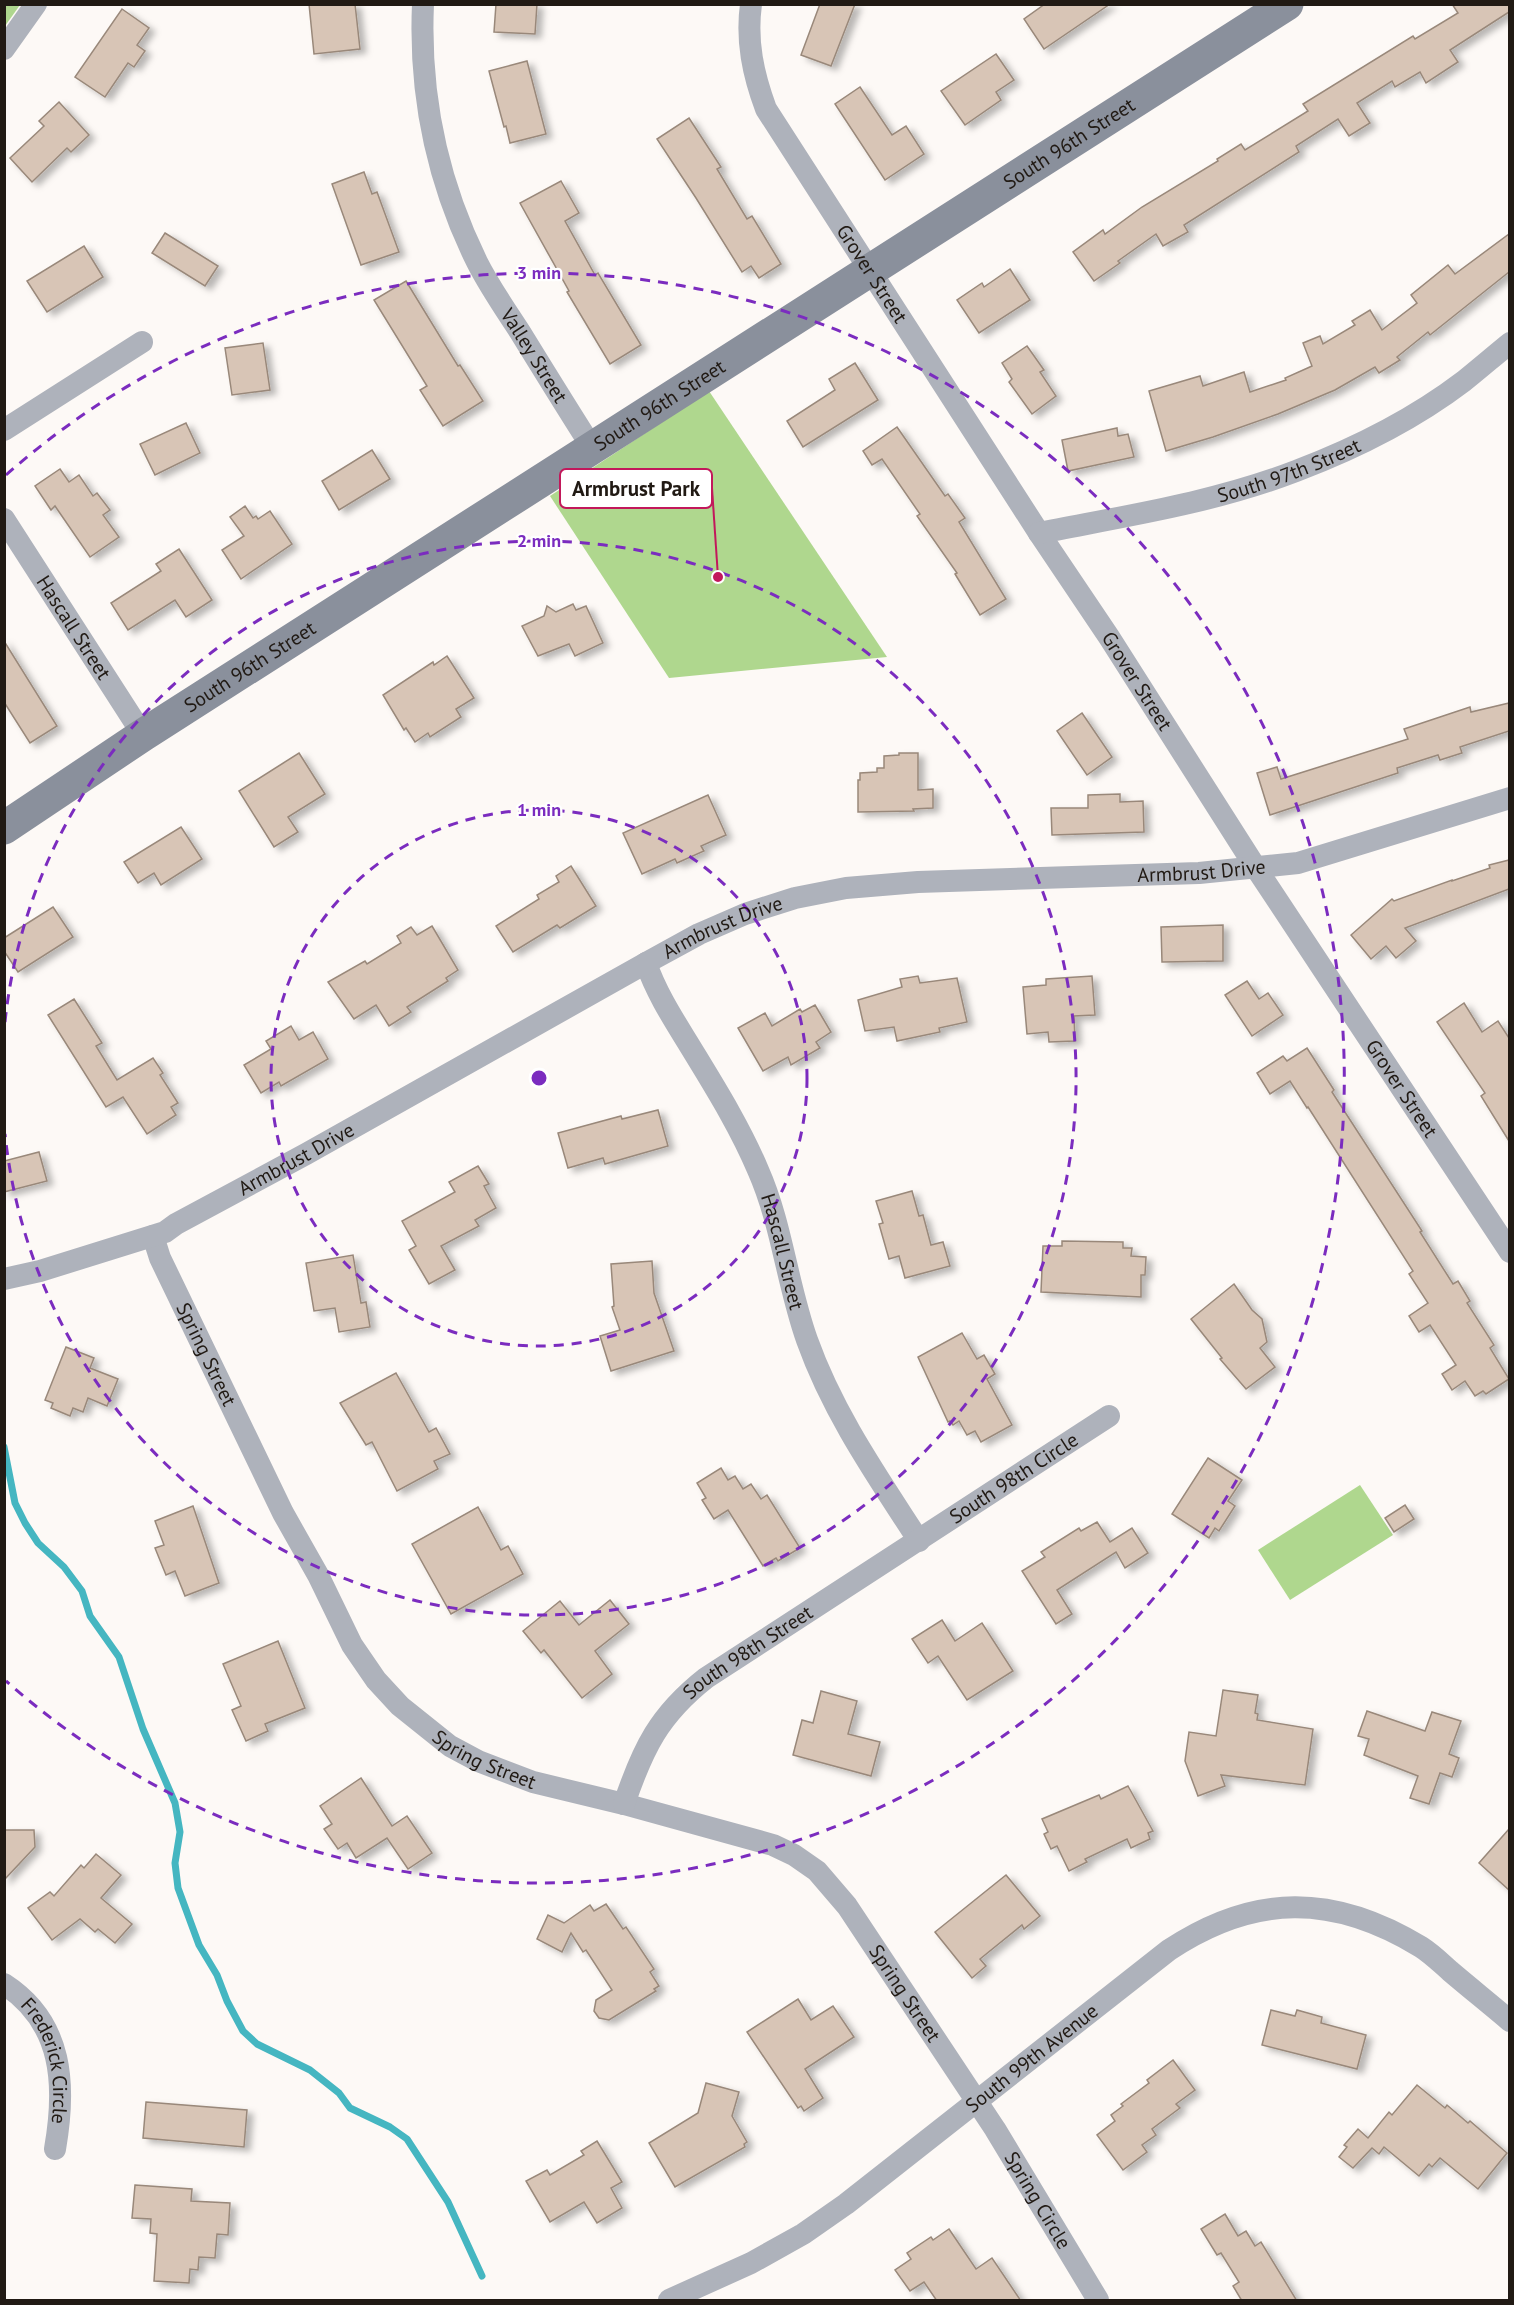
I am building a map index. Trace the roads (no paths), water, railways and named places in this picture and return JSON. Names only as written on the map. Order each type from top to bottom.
[{"type":"street","points":[[4,49],[36,4]]},
{"type":"street","name":"Valley Street","points":[[423,4],[422,67],[430,126],[453,209],[478,263],[593,449]]},
{"type":"street","name":"Grover Street","points":[[751,4],[749,43],[756,81],[766,109],[869,272],[1109,637],[1256,868],[1509,1252]]},
{"type":"street","name":"South 96th Street","points":[[4,828],[143,735],[1287,4]]},
{"type":"street","points":[[4,430],[142,342]]},
{"type":"street","name":"South 97th Street","points":[[1039,533],[1239,490],[1295,472],[1353,447],[1406,418],[1462,382],[1509,343]]},
{"type":"street","name":"Hascall Street","points":[[4,519],[143,735]]},
{"type":"street","name":"Armbrust Drive","points":[[4,1279],[40,1271],[165,1232],[699,934],[745,914],[795,898],[846,888],[918,882],[1199,873],[1298,863],[1509,798]]},
{"type":"street","name":"Hascall Street","points":[[646,963],[660,997],[732,1117],[759,1170],[777,1223],[806,1337],[827,1393],[848,1432],[919,1541]]},
{"type":"street","name":"Spring Street","points":[[153,1236],[160,1258],[283,1513],[318,1575],[352,1645],[376,1680],[400,1706],[450,1746],[478,1761],[533,1782],[624,1804],[773,1845],[794,1855],[817,1871],[847,1906],[976,2102]]},
{"type":"street","name":"South 98th Circle","points":[[919,1541],[1109,1416]]},
{"type":"street","name":"South 98th Street","points":[[624,1804],[636,1768],[650,1739],[666,1716],[688,1693],[716,1672],[919,1541]]},
{"type":"street","name":"South 99th Avenue","points":[[669,2301],[751,2263],[803,2234],[846,2204],[1168,1950],[1195,1932],[1229,1918],[1268,1909],[1303,1907],[1339,1912],[1385,1927],[1421,1947],[1509,2021]]},
{"type":"street","name":"Frederick Circle","points":[[4,1984],[29,2004],[48,2031],[58,2057],[61,2092],[55,2149]]},
{"type":"street","name":"Spring Circle","points":[[976,2102],[995,2129],[1098,2301]]},
{"type":"waterway","points":[[4,1447],[15,1503],[25,1523],[38,1543],[64,1567],[82,1591],[90,1616],[119,1657],[143,1729],[175,1803],[180,1832],[175,1863],[178,1888],[199,1945],[217,1975],[227,2001],[243,2031],[257,2044],[310,2070],[339,2093],[350,2108],[390,2127],[407,2139],[448,2202],[482,2276]]},
{"type":"place","name":"Armbrust Park","points":[[718,577]]}]
